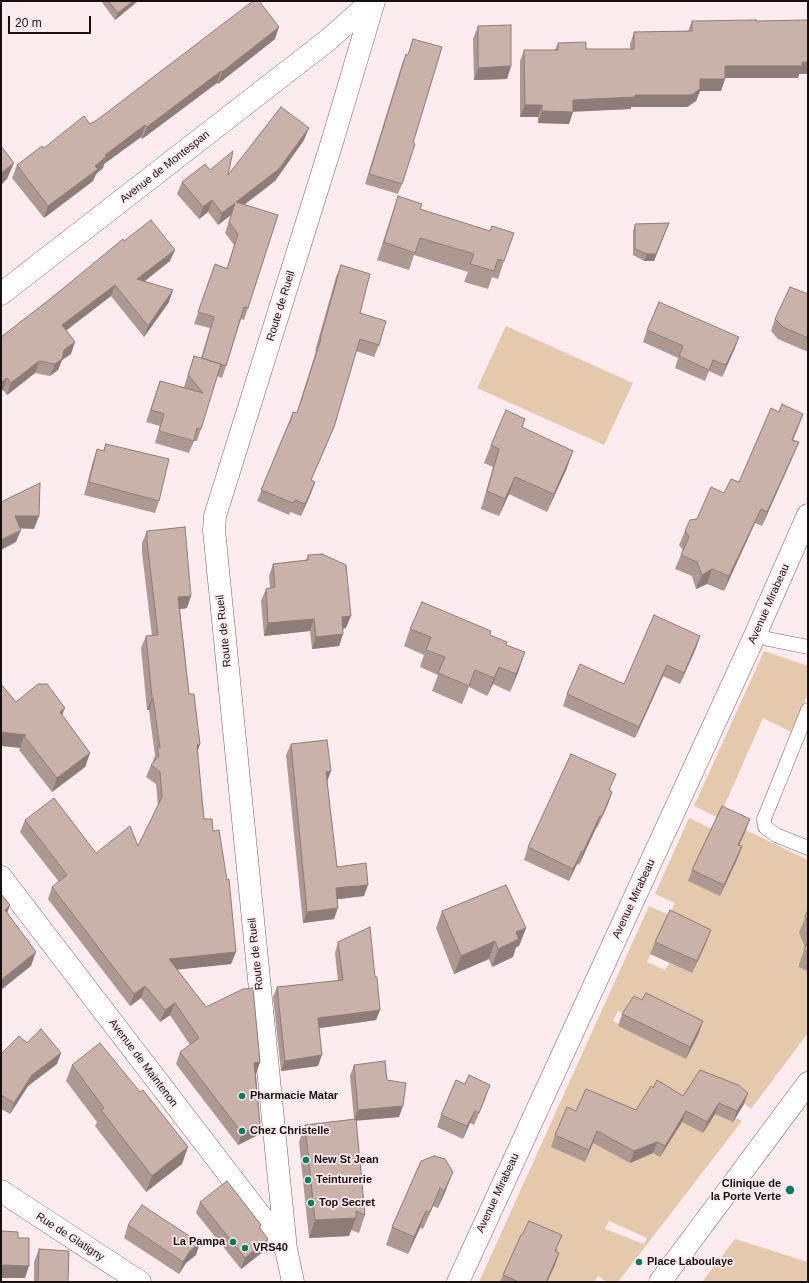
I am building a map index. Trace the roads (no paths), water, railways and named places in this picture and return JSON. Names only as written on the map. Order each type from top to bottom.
[{"type":"street","name":"Avenue de Montespan","points":[[1,294],[328,40],[373,1]]},
{"type":"street","name":"Route de Rueil","points":[[293,1282],[286,1249],[214,530],[215,516],[331,146],[373,1]]},
{"type":"street","name":"Avenue Mirabeau","points":[[458,1282],[756,633],[808,515]]},
{"type":"street","name":"Avenue de Maintenon","points":[[1,877],[286,1249]]},
{"type":"street","points":[[660,1282],[808,1083]]},
{"type":"street","name":"Rue de Glatigny","points":[[1,1191],[140,1282]]},
{"type":"street","points":[[1,1206],[24,1207]]},
{"type":"lane","points":[[756,633],[768,639],[808,647]]},
{"type":"lane","points":[[808,710],[764,819],[765,827],[776,835],[808,848]]},
{"type":"place","name":"Pharmacie Matar","points":[[242,1096]]},
{"type":"place","name":"Chez Christelle","points":[[242,1131]]},
{"type":"place","name":"New St Jean","points":[[306,1160]]},
{"type":"place","name":"Teinturerie","points":[[308,1180]]},
{"type":"place","name":"Clinique de la Porte Verte","points":[[790,1190]]},
{"type":"place","name":"Top Secret","points":[[311,1203]]},
{"type":"place","name":"La Pampa","points":[[233,1242]]},
{"type":"place","name":"VRS40","points":[[245,1248]]},
{"type":"place","name":"Place Laboulaye","points":[[639,1262]]}]
